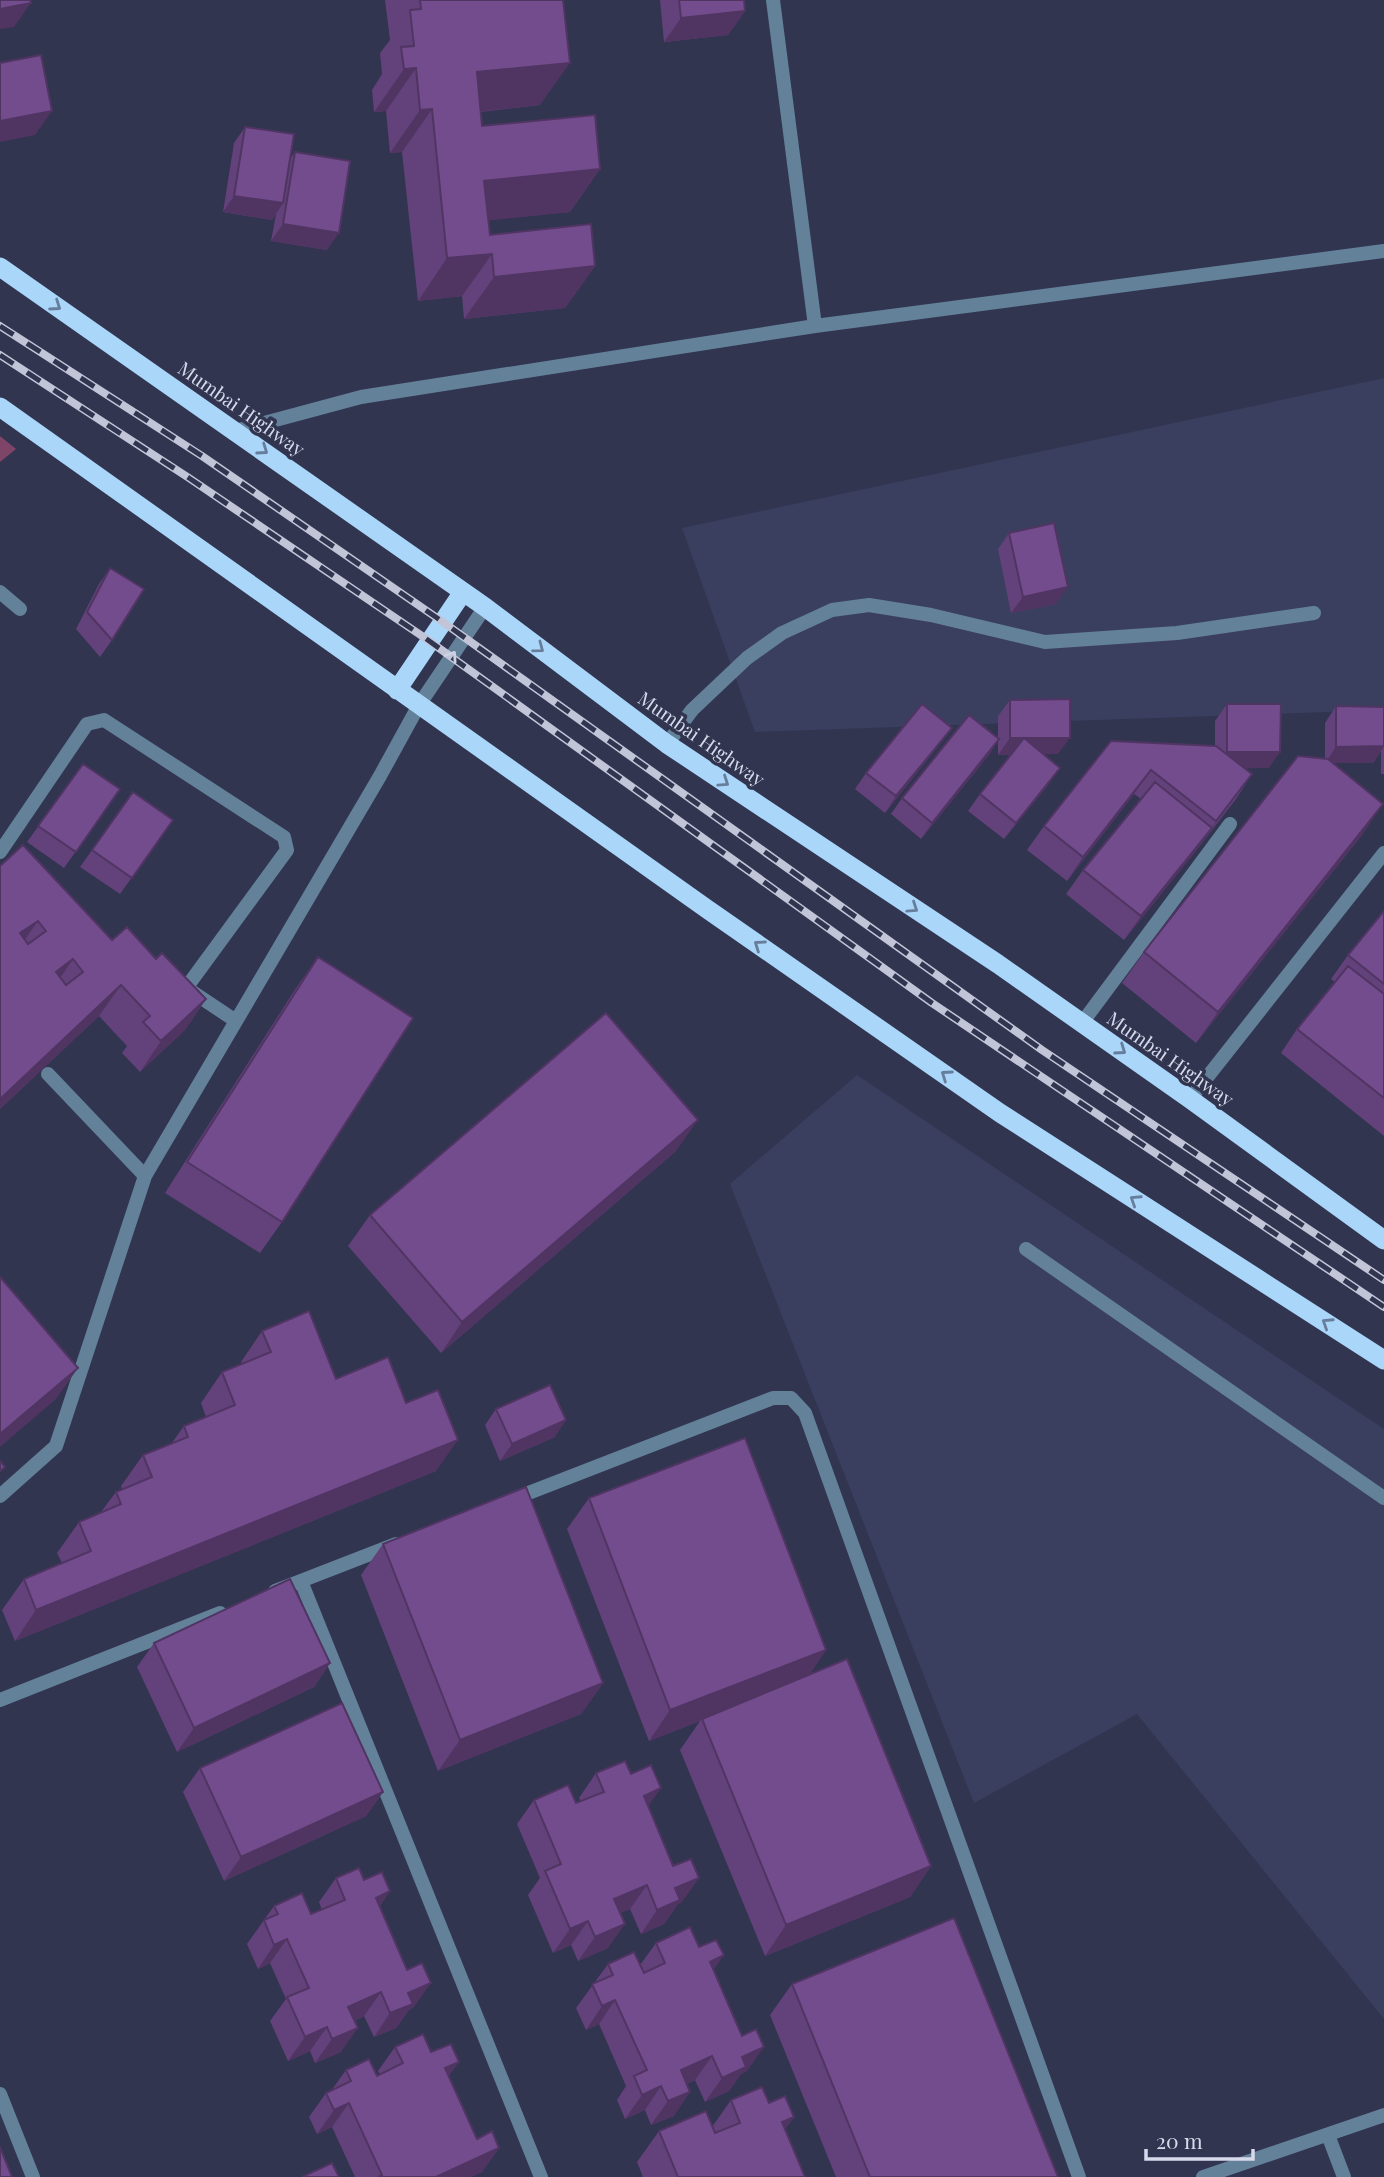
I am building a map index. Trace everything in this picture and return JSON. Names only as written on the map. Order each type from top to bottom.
[{"type":"highway","name":"Mumbai Highway","points":[[0,267],[485,607],[667,744],[998,964],[1384,1240]]},
{"type":"highway","points":[[0,407],[397,690],[1000,1112],[1384,1360]]},
{"type":"highway","points":[[397,690],[463,592]]},
{"type":"street","points":[[773,0],[815,326]]},
{"type":"street","points":[[235,431],[361,397],[815,326],[1384,251]]},
{"type":"street","points":[[0,592],[20,609]]},
{"type":"street","points":[[667,744],[692,710],[747,658],[782,634],[832,610],[869,605],[931,615],[1045,642],[1177,633],[1314,613]]},
{"type":"street","points":[[0,1496],[56,1446],[145,1176],[419,705],[485,607]]},
{"type":"street","points":[[6,869],[0,853],[87,724],[104,720],[284,836],[287,850],[180,985],[236,1021]]},
{"type":"street","points":[[1082,1023],[1230,824]]},
{"type":"street","points":[[1190,1099],[1384,853]]},
{"type":"street","points":[[48,1074],[145,1176]]},
{"type":"street","points":[[1026,1249],[1384,1498]]},
{"type":"street","points":[[56,1382],[72,1402]]},
{"type":"street","points":[[505,1502],[773,1398],[791,1398],[804,1413],[1079,2177]]},
{"type":"street","points":[[263,1596],[415,1536]]},
{"type":"street","points":[[301,1581],[541,2177]]},
{"type":"street","points":[[0,1700],[238,1606]]},
{"type":"street","points":[[0,2094],[33,2177]]},
{"type":"street","points":[[1203,2177],[1384,2115]]},
{"type":"street","points":[[1328,2135],[1345,2177]]},
{"type":"shaded area","points":[[1384,378],[1384,710],[755,732],[682,528]]},
{"type":"shaded area","points":[[0,436],[16,449],[0,462]]},
{"type":"shaded area","points":[[857,1075],[1384,1429],[1384,2019],[1137,1714],[974,1803],[730,1184]]},
{"type":"building","points":[[0,0],[30,0],[31,3],[0,9]]},
{"type":"building","points":[[420,0],[563,0],[570,63],[477,72],[482,126],[595,115],[600,169],[484,181],[490,235],[591,224],[595,266],[494,277],[492,254],[447,258],[432,109],[420,110],[416,68],[404,69],[401,47],[414,46],[410,10],[421,9]]},
{"type":"building","points":[[679,0],[744,0],[745,11],[681,18]]},
{"type":"building","points":[[41,55],[52,111],[0,121],[0,63]]},
{"type":"building","points":[[245,127],[294,134],[283,203],[234,196]]},
{"type":"building","points":[[295,152],[350,161],[339,233],[283,224]]},
{"type":"building","points":[[1054,523],[1068,587],[1023,597],[1009,533]]},
{"type":"building","points":[[110,568],[144,589],[112,640],[87,612]]},
{"type":"building","points":[[1070,699],[1070,738],[1010,738],[1010,700]]},
{"type":"building","points":[[922,704],[952,728],[896,796],[866,773]]},
{"type":"building","points":[[1227,704],[1281,704],[1280,752],[1227,752]]},
{"type":"building","points":[[1336,706],[1384,707],[1384,746],[1336,747]]},
{"type":"building","points":[[969,715],[999,739],[932,823],[902,798]]},
{"type":"building","points":[[1024,738],[1060,768],[1016,823],[980,794]]},
{"type":"building","points":[[1111,741],[1216,746],[1252,774],[1216,821],[1151,770],[1083,857],[1044,826]]},
{"type":"building","points":[[1298,756],[1328,759],[1383,804],[1218,1012],[1144,952]]},
{"type":"building","points":[[83,764],[120,789],[76,852],[38,826]]},
{"type":"building","points":[[1155,782],[1212,828],[1141,916],[1083,870]]},
{"type":"building","points":[[133,792],[173,820],[132,878],[92,850]]},
{"type":"building","points":[[23,845],[112,940],[127,927],[156,959],[162,953],[206,999],[161,1041],[143,1022],[150,1016],[121,985],[0,1099],[0,866]],"holes":[[[38,921],[46,931],[28,944],[20,933]],[[73,959],[83,972],[66,985],[56,972]]]},
{"type":"building","points":[[1384,911],[1384,984],[1348,955]]},
{"type":"building","points":[[318,957],[413,1018],[282,1222],[187,1162]]},
{"type":"building","points":[[1348,966],[1384,994],[1384,1098],[1297,1029]]},
{"type":"building","points":[[606,1013],[698,1120],[462,1322],[370,1215]]},
{"type":"building","points":[[0,1277],[78,1368],[0,1434]]},
{"type":"building","points":[[309,1311],[336,1379],[388,1357],[406,1403],[438,1390],[458,1440],[36,1610],[24,1579],[91,1551],[79,1522],[121,1504],[116,1492],[152,1477],[143,1455],[188,1437],[184,1426],[235,1405],[222,1372],[271,1352],[262,1331]]},
{"type":"building","points":[[550,1385],[566,1420],[512,1444],[496,1409]]},
{"type":"building","points":[[745,1438],[826,1650],[670,1710],[589,1498]]},
{"type":"building","points":[[526,1487],[603,1683],[460,1740],[383,1544]]},
{"type":"building","points":[[290,1579],[330,1663],[194,1728],[154,1643]]},
{"type":"building","points":[[847,1659],[931,1866],[786,1925],[702,1719]]},
{"type":"building","points":[[342,1703],[383,1792],[241,1857],[200,1768]]},
{"type":"building","points":[[625,1761],[631,1774],[651,1765],[661,1788],[644,1796],[673,1866],[691,1859],[699,1878],[675,1888],[680,1900],[657,1910],[647,1885],[614,1899],[625,1924],[595,1937],[588,1921],[570,1929],[545,1871],[561,1864],[534,1800],[568,1785],[576,1803],[604,1792],[596,1773]]},
{"type":"building","points":[[359,1868],[364,1880],[382,1872],[390,1891],[376,1898],[407,1970],[422,1963],[431,1983],[408,1993],[413,2004],[390,2013],[381,1992],[348,2007],[358,2028],[332,2039],[327,2027],[305,2037],[287,1997],[309,1988],[287,1939],[274,1945],[264,1920],[278,1914],[274,1906],[302,1893],[311,1914],[345,1900],[336,1878]]},
{"type":"building","points":[[954,1918],[1058,2177],[870,2177],[792,1984]]},
{"type":"building","points":[[690,1927],[699,1947],[716,1940],[724,1955],[710,1962],[742,2036],[756,2029],[764,2047],[742,2057],[746,2067],[722,2078],[712,2056],[681,2070],[690,2092],[668,2101],[661,2086],[642,2095],[634,2076],[647,2070],[615,2000],[602,2006],[592,1984],[613,1975],[608,1964],[634,1952],[644,1973],[665,1963],[656,1943]]},
{"type":"building","points":[[423,2034],[431,2052],[451,2044],[459,2062],[445,2068],[477,2139],[492,2131],[499,2148],[436,2177],[378,2177],[382,2175],[349,2103],[334,2110],[326,2093],[351,2081],[346,2070],[369,2059],[377,2076],[403,2063],[395,2047]]},
{"type":"building","points":[[762,2087],[769,2103],[785,2096],[794,2117],[782,2122],[805,2177],[678,2177],[659,2131],[706,2111],[715,2133],[740,2123],[731,2100]]},
{"type":"building","points":[[0,2147],[12,2177],[0,2177]]},
{"type":"building","points":[[332,2163],[339,2177],[302,2177]]},
{"type":"railway","points":[[0,326],[202,456],[440,620],[1042,1050],[1384,1280]]},
{"type":"railway","points":[[0,355],[189,478],[425,638],[932,1003],[1384,1307]]}]
